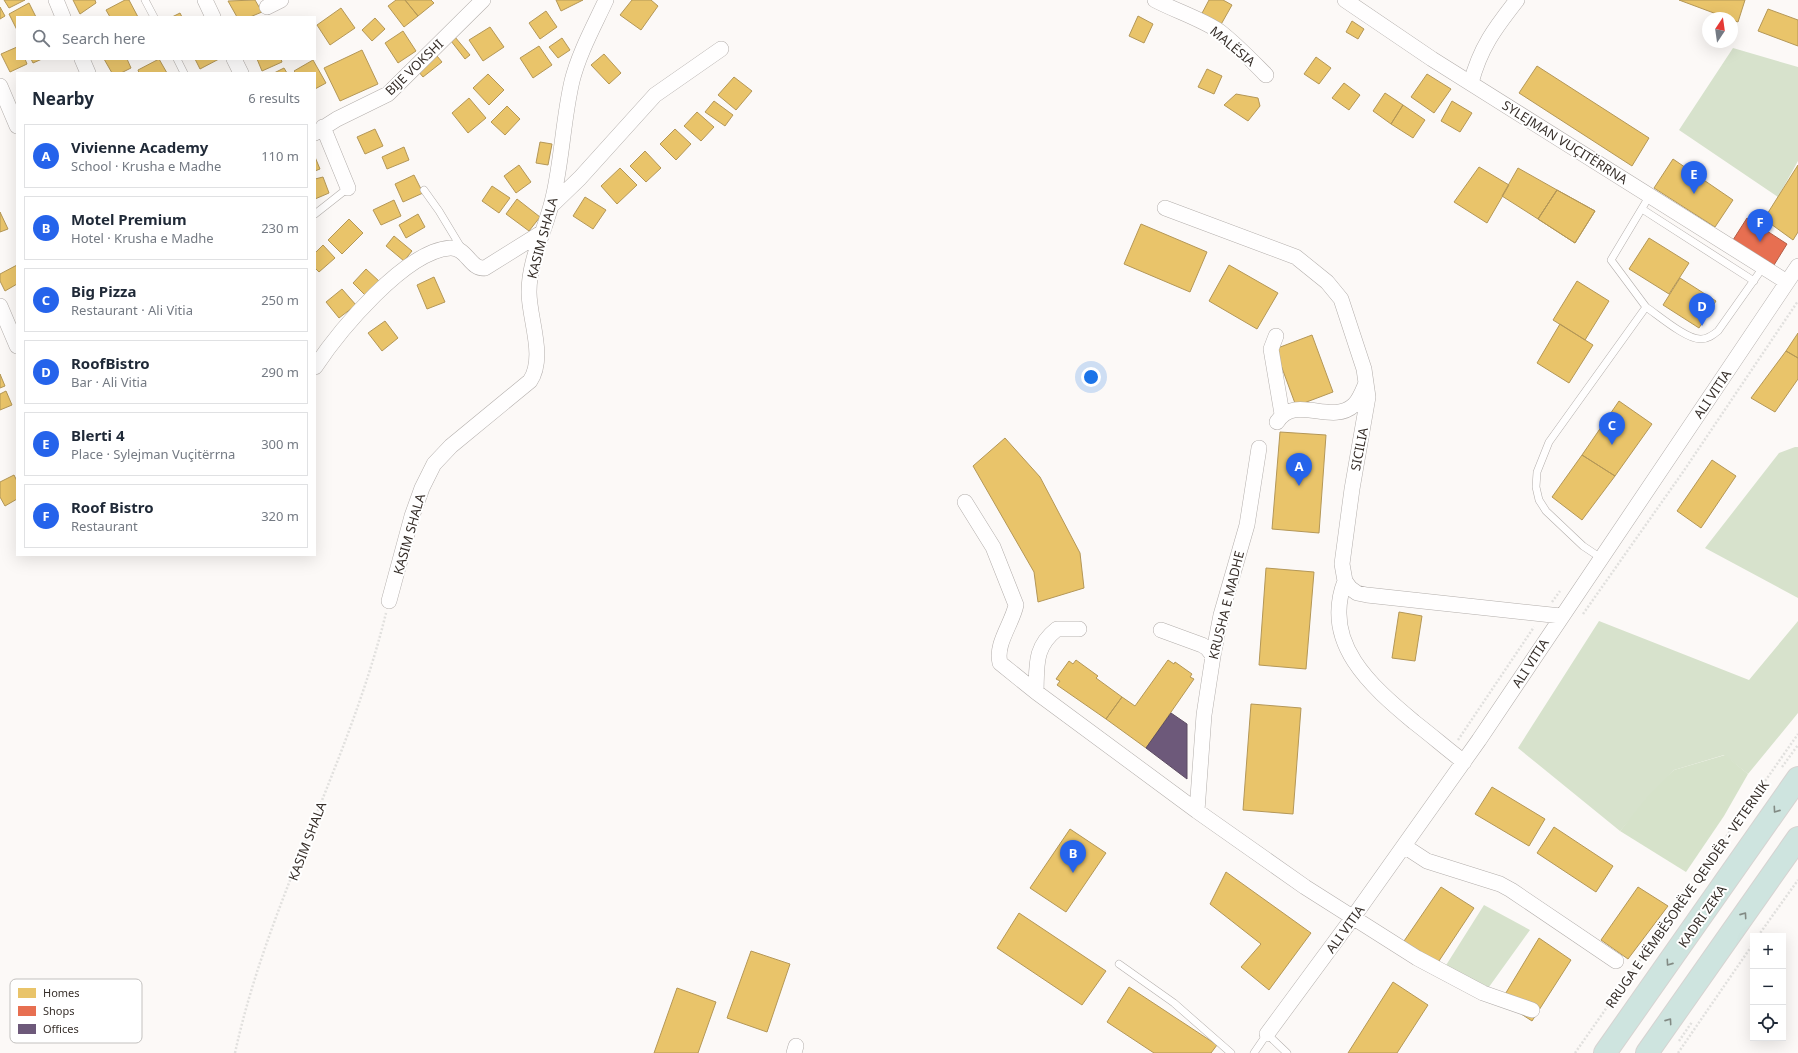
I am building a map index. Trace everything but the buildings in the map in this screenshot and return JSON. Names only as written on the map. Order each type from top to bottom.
[{"type":"highway","name":"KADRI ZEKA","points":[[1605,1053],[1798,778]]},
{"type":"highway","points":[[1647,1053],[1798,838]]},
{"type":"street","points":[[56,0],[63,16]]},
{"type":"street","points":[[205,0],[213,16]]},
{"type":"street","points":[[267,7],[281,0]]},
{"type":"street","name":"BIJE VOKSHI","points":[[319,130],[388,94],[483,0]]},
{"type":"street","name":"KASIM SHALA","points":[[389,601],[412,516],[422,488],[434,464],[451,446],[530,381],[534,374],[537,364],[537,352],[530,313],[529,291],[532,270],[541,233],[551,205],[557,180],[572,81],[580,57],[606,0]]},
{"type":"street","name":"MALËSIA","points":[[1155,0],[1203,22],[1219,32],[1236,45],[1266,75]]},
{"type":"street","name":"SYLEJMAN VUÇITËRRNA","points":[[1345,0],[1471,82],[1788,282]]},
{"type":"street","points":[[1471,82],[1477,60],[1485,44],[1517,0]]},
{"type":"street","points":[[551,205],[580,178],[655,95],[721,49]]},
{"type":"street","points":[[82,60],[88,72]]},
{"type":"street","points":[[234,60],[240,72]]},
{"type":"street","points":[[0,86],[16,124]]},
{"type":"street","points":[[319,130],[348,188]]},
{"type":"street","name":"SICILIA","points":[[1165,208],[1296,257],[1327,282],[1341,298],[1367,382],[1367,408],[1352,489],[1342,559],[1345,581]]},
{"type":"street","points":[[316,365],[342,330],[378,292],[420,258],[439,250],[454,248],[464,252],[478,267],[485,268],[541,233]]},
{"type":"street","name":"ALI VITIA","points":[[1267,1034],[1354,916],[1464,762],[1798,266]]},
{"type":"street","points":[[0,306],[16,344]]},
{"type":"street","points":[[1276,336],[1271,348],[1279,418],[1291,409],[1337,412],[1346,409],[1354,405],[1367,382]]},
{"type":"street","name":"KRUSHA E MADHE","points":[[1197,811],[1204,715],[1212,656],[1221,615],[1248,524],[1259,448]]},
{"type":"street","points":[[965,502],[993,547],[1016,605],[998,656],[1000,663],[1036,692],[1197,811],[1305,887],[1354,916],[1396,946],[1483,993],[1532,1010]]},
{"type":"street","points":[[1345,581],[1350,588],[1357,593],[1367,595],[1561,616]]},
{"type":"street","points":[[1345,581],[1340,593],[1339,618],[1341,631],[1349,651],[1360,671],[1380,694],[1464,762]]},
{"type":"street","points":[[1036,692],[1040,647],[1057,629],[1079,629]]},
{"type":"street","points":[[1161,630],[1202,645],[1212,656]]},
{"type":"street","points":[[1404,846],[1427,861],[1500,884],[1616,961]]},
{"type":"lane","points":[[145,0],[153,16]]},
{"type":"lane","points":[[178,60],[184,72]]},
{"type":"lane","points":[[316,213],[348,188]]},
{"type":"lane","points":[[424,190],[439,211],[464,252]]},
{"type":"lane","points":[[1650,195],[1611,260],[1646,307],[1691,337],[1701,340],[1711,337],[1718,331],[1764,266]]},
{"type":"lane","points":[[1642,209],[1754,281]]},
{"type":"lane","points":[[1715,256],[1724,241]]},
{"type":"lane","points":[[1601,558],[1573,537],[1546,511],[1539,500],[1536,487],[1537,472],[1549,442],[1646,307]]},
{"type":"lane","points":[[1120,964],[1174,1003],[1230,1053]]},
{"type":"lane","points":[[1267,1034],[1287,1053]]},
{"type":"lane","name":"ALI VITIA","points":[[1254,1053],[1267,1034]]},
{"type":"path","name":"KASIM SHALA","points":[[235,1053],[245,1010],[264,954],[360,703],[379,641],[389,601]]},
{"type":"path","name":"RRUGA E KËMBËSORËVE QENDËR - VETERNIK","points":[[1575,1053],[1798,734]]},
{"type":"path","points":[[1760,933],[1798,880]]},
{"type":"path","points":[[1678,1053],[1750,948]]},
{"type":"green space","points":[[1733,48],[1798,67],[1798,161],[1778,197],[1679,130]]},
{"type":"green space","points":[[1798,447],[1798,598],[1705,548],[1779,453]]},
{"type":"green space","points":[[1599,621],[1749,680],[1798,621],[1798,713],[1748,774],[1724,755],[1674,770],[1620,831],[1518,748]]},
{"type":"green space","points":[[1725,755],[1748,774],[1724,816],[1686,872],[1620,831],[1650,794],[1674,770]]},
{"type":"green space","points":[[1484,905],[1530,930],[1489,987],[1443,970]]},
{"type":"place","name":"Blerti 4","points":[[1694,194]]},
{"type":"place","name":"Roof Bistro","points":[[1760,242]]},
{"type":"place","name":"RoofBistro","points":[[1702,326]]},
{"type":"place","name":"Big Pizza","points":[[1612,445]]},
{"type":"place","name":"Vivienne Academy","points":[[1299,486]]},
{"type":"place","name":"Motel Premium","points":[[1073,873]]}]
